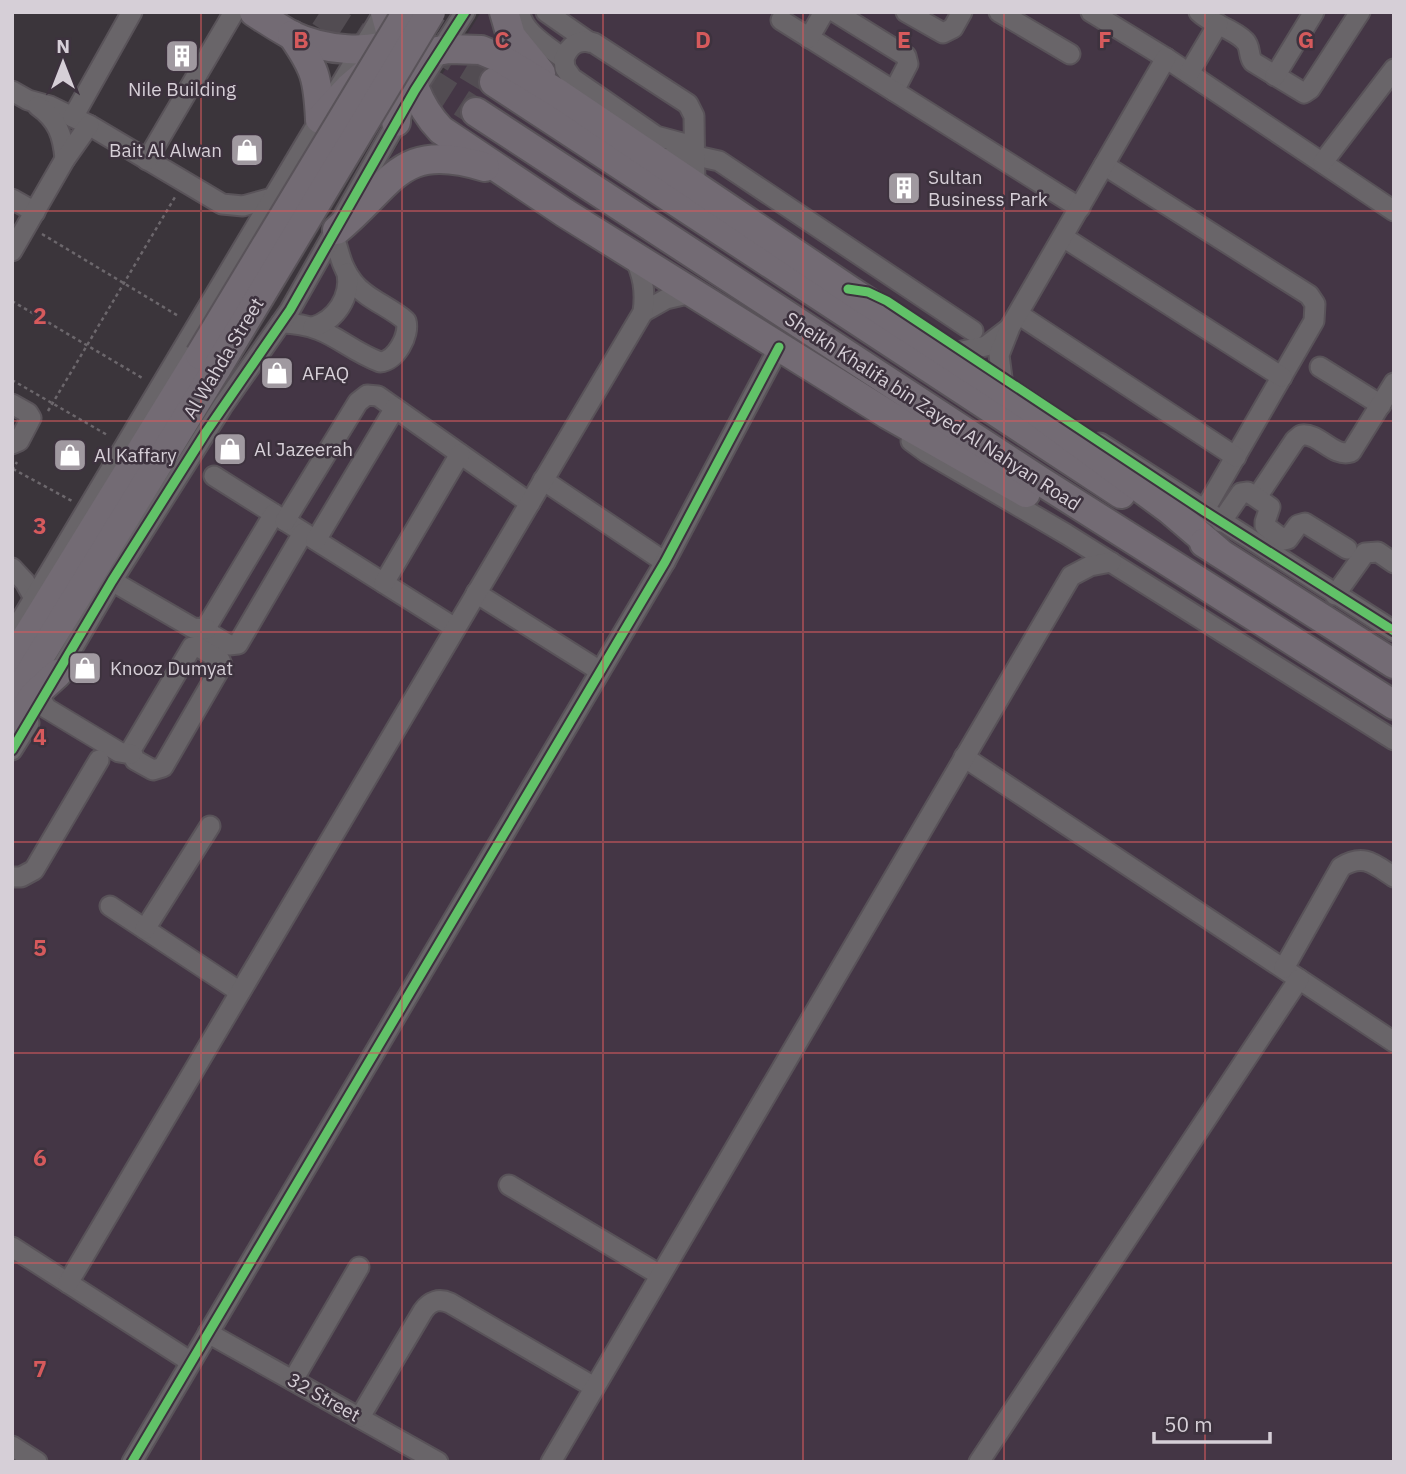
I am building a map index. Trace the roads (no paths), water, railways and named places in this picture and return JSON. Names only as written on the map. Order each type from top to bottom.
[{"type":"highway","points":[[254,12],[292,35],[317,43],[373,49],[403,36],[443,12]]},
{"type":"highway","points":[[350,48],[364,29],[371,12]]},
{"type":"highway","points":[[384,12],[403,36],[420,100],[441,130],[692,293],[887,414],[1059,510],[1085,522],[1112,527]]},
{"type":"highway","name":"Al Wahda Street","points":[[12,661],[208,361],[430,12]]},
{"type":"highway","points":[[504,12],[506,24],[519,48],[559,94]]},
{"type":"highway","points":[[292,35],[313,67],[318,86],[320,119]]},
{"type":"highway","points":[[320,119],[381,63],[403,36]]},
{"type":"highway","points":[[403,36],[453,50],[481,50],[500,58],[559,94],[679,157],[695,187],[1070,436],[1170,510],[1219,552]]},
{"type":"highway","points":[[397,122],[403,36]]},
{"type":"highway","name":"Al Wahda Street","points":[[12,702],[208,361],[403,36]]},
{"type":"highway","points":[[420,100],[432,69],[453,50]]},
{"type":"highway","name":"Sheikh Khalifa bin Zayed Al Nahyan Road","points":[[494,82],[1104,483],[1219,552],[1394,664]]},
{"type":"highway","name":"Sheikh Khalifa bin Zayed Al Nahyan Road","points":[[477,112],[1112,527],[1394,705]]},
{"type":"highway","points":[[335,233],[362,209],[395,173],[414,162],[446,158],[504,173]]},
{"type":"highway","points":[[12,732],[34,695],[57,674]]},
{"type":"street","points":[[12,251],[65,159],[132,12]]},
{"type":"street","points":[[147,160],[234,12]]},
{"type":"street","points":[[12,635],[320,119],[350,48],[384,12]]},
{"type":"street","points":[[453,50],[465,12]]},
{"type":"street","points":[[520,12],[521,20],[527,29],[564,59]]},
{"type":"street","points":[[546,12],[688,104],[694,116],[679,157]]},
{"type":"street","points":[[809,37],[824,12]]},
{"type":"street","points":[[835,12],[906,55],[908,64],[894,90]]},
{"type":"street","points":[[906,12],[943,33],[953,28],[962,12]]},
{"type":"street","points":[[1091,12],[1167,58],[1394,211]]},
{"type":"street","points":[[1199,12],[1243,39],[1249,47],[1251,60],[1300,92],[1310,89],[1360,12]]},
{"type":"street","points":[[1275,76],[1314,12]]},
{"type":"street","points":[[1006,14],[1070,54]]},
{"type":"street","points":[[781,19],[1080,208]]},
{"type":"street","points":[[1189,73],[1218,24]]},
{"type":"street","points":[[589,42],[573,45],[564,59],[565,68],[572,78],[656,136],[682,143],[685,149],[679,157]]},
{"type":"street","points":[[1002,378],[999,355],[1014,320],[1167,58]]},
{"type":"street","points":[[1323,162],[1394,69]]},
{"type":"street","points":[[20,95],[81,121],[229,206],[250,205],[272,198]]},
{"type":"street","points":[[20,95],[44,111],[58,126],[63,137],[65,159]]},
{"type":"street","points":[[12,750],[217,415],[281,323],[397,122],[420,100]]},
{"type":"street","points":[[679,157],[719,161],[972,331]]},
{"type":"street","points":[[1104,165],[1313,299],[1316,310],[1314,321],[1204,511]]},
{"type":"street","points":[[12,199],[31,219]]},
{"type":"street","points":[[313,327],[334,316],[345,297],[347,273],[335,233]]},
{"type":"street","points":[[1063,237],[1282,377]]},
{"type":"street","points":[[68,1283],[643,312],[645,289],[639,265],[633,255]]},
{"type":"street","points":[[281,323],[313,327],[333,335],[375,361],[386,362],[393,357],[407,333],[406,321],[365,293],[347,273]]},
{"type":"street","points":[[848,289],[878,296],[1204,511],[1394,631]]},
{"type":"street","points":[[643,312],[666,299],[692,293]]},
{"type":"street","points":[[925,299],[927,327]]},
{"type":"street","points":[[1014,320],[1236,457]]},
{"type":"street","points":[[962,351],[986,346],[1014,320]]},
{"type":"street","points":[[132,1462],[665,562],[779,347]]},
{"type":"street","points":[[1320,367],[1381,405]]},
{"type":"street","points":[[1257,497],[1297,437],[1308,434],[1341,453],[1354,449],[1394,383]]},
{"type":"street","points":[[207,629],[360,398],[373,394],[530,503]]},
{"type":"street","points":[[12,404],[28,413],[31,418],[16,451]]},
{"type":"street","points":[[207,629],[229,645],[238,644],[395,408]]},
{"type":"street","points":[[887,414],[900,432],[926,452],[1066,534],[1394,740]]},
{"type":"street","points":[[384,583],[460,454]]},
{"type":"street","points":[[214,477],[455,628]]},
{"type":"street","points":[[543,480],[665,562]]},
{"type":"street","points":[[1221,522],[1241,494],[1248,492],[1270,507],[1265,526],[1284,540],[1290,537],[1298,525],[1304,523],[1347,549]]},
{"type":"street","points":[[551,1462],[1070,576],[1066,534]]},
{"type":"street","points":[[1335,595],[1365,554],[1378,552],[1394,563]]},
{"type":"street","points":[[1070,576],[1090,566],[1111,562]]},
{"type":"street","points":[[12,568],[25,582],[34,598]]},
{"type":"street","points":[[110,586],[193,628],[207,629]]},
{"type":"street","points":[[41,701],[46,708],[119,752],[131,754],[135,760],[150,769],[156,771],[163,767],[221,668],[220,660],[194,646],[187,635],[110,586]]},
{"type":"street","points":[[476,593],[600,671]]},
{"type":"street","points":[[131,754],[139,736],[194,646]]},
{"type":"street","points":[[964,757],[1394,1042]]},
{"type":"street","points":[[12,877],[21,877],[34,870],[99,760]]},
{"type":"street","points":[[145,929],[210,826]]},
{"type":"street","points":[[979,1462],[1292,974],[1342,867],[1352,861],[1362,860],[1376,865],[1394,877]]},
{"type":"street","points":[[110,906],[240,992]]},
{"type":"street","points":[[509,1185],[660,1275]]},
{"type":"street","points":[[12,1247],[191,1362]]},
{"type":"street","points":[[293,1380],[359,1267]]},
{"type":"street","points":[[360,1418],[426,1306],[438,1300],[450,1303],[594,1387]]},
{"type":"street","name":"32 Street","points":[[208,1333],[438,1462]]},
{"type":"street","points":[[12,1446],[37,1462]]},
{"type":"tunnel","points":[[320,12],[476,112]]},
{"type":"tunnel","points":[[431,44],[494,82]]},
{"type":"place","name":"Nile Building","points":[[182,56]]},
{"type":"place","name":"Bait Al Alwan","points":[[247,150]]},
{"type":"place","name":"Sultan Business Park","points":[[904,188]]},
{"type":"place","name":"AFAQ","points":[[277,373]]},
{"type":"place","name":"Al Jazeerah","points":[[230,449]]},
{"type":"place","name":"Al Kaffary","points":[[70,455]]},
{"type":"place","name":"Knooz Dumyat","points":[[85,668]]}]
